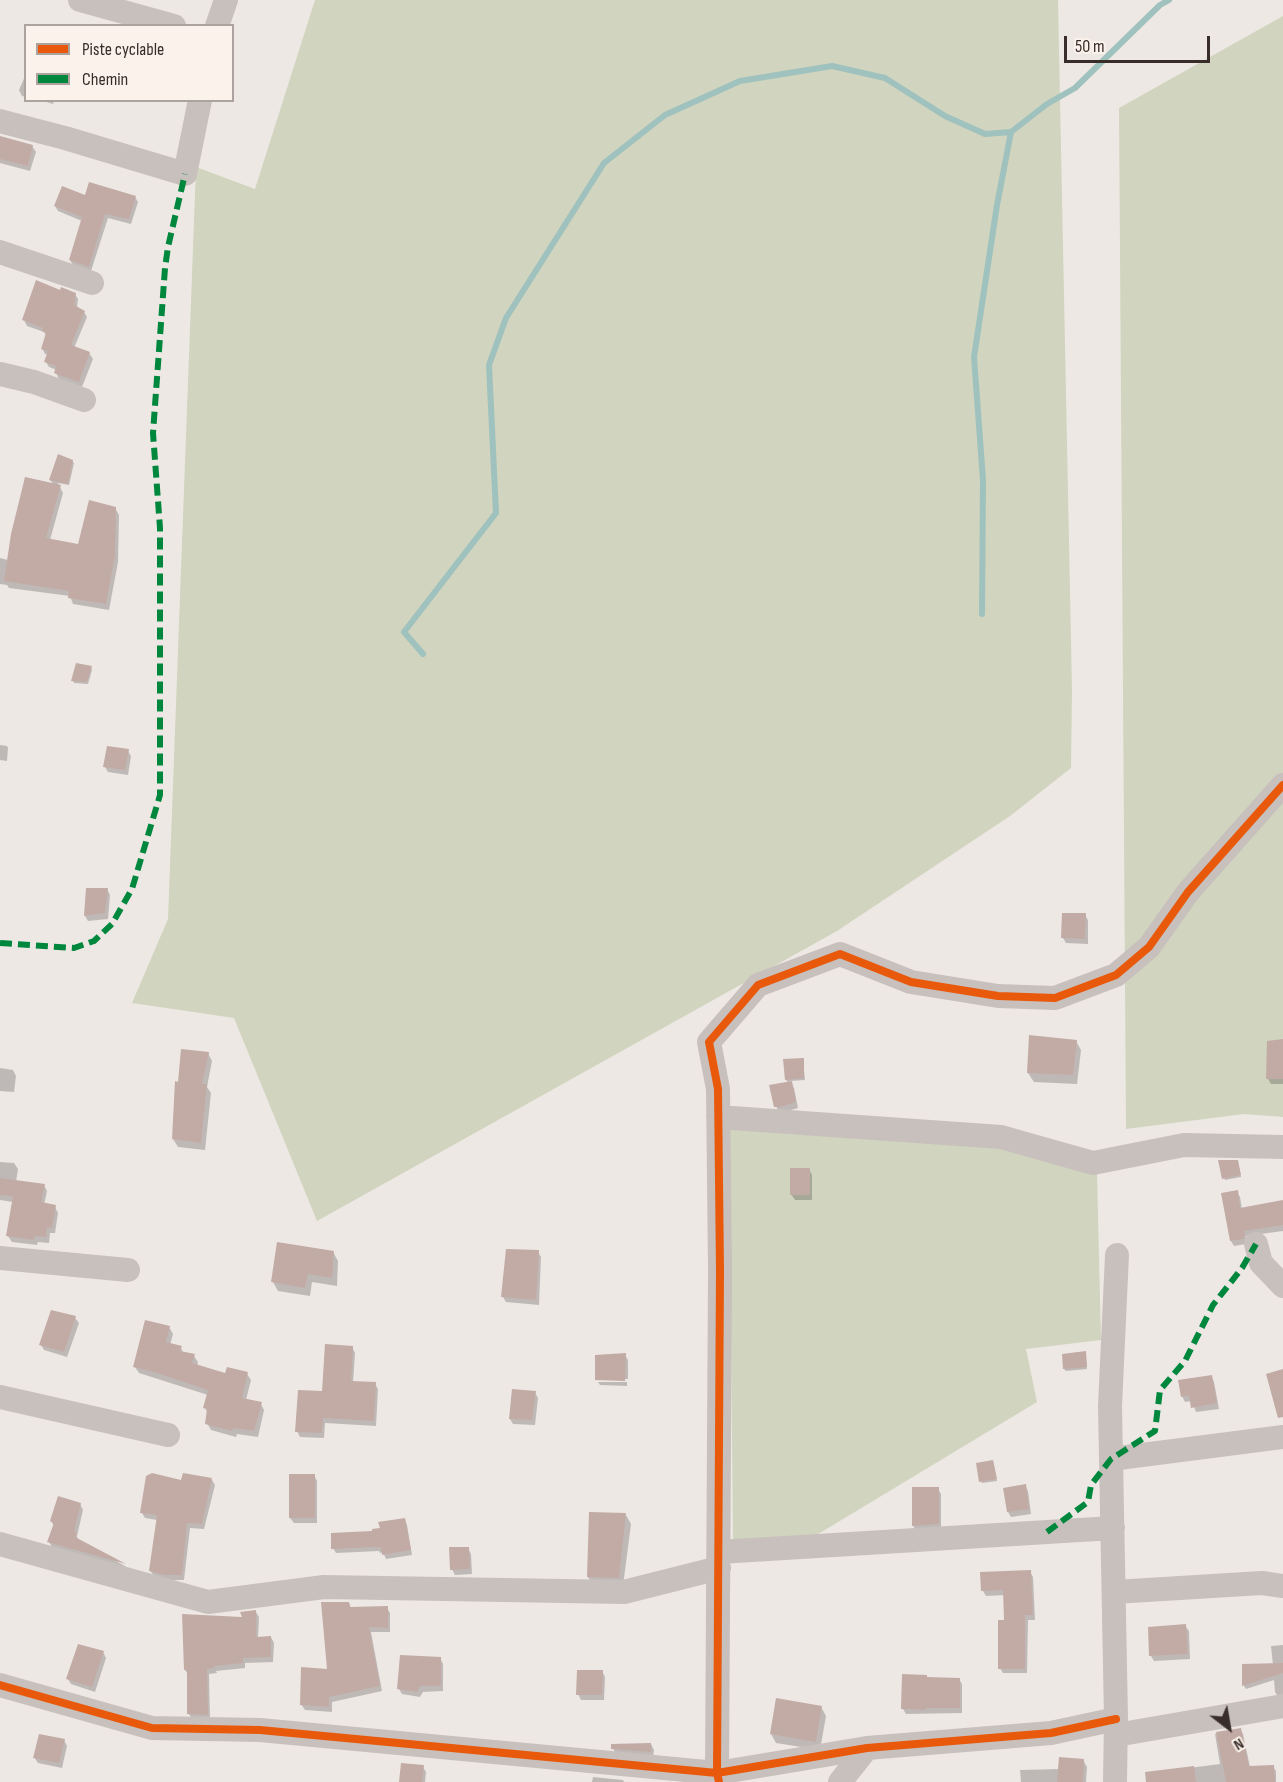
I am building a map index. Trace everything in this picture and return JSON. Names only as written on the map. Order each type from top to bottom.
[{"type":"street","points":[[80,0],[167,24]]},
{"type":"street","points":[[218,24],[226,0]]},
{"type":"street","points":[[0,121],[185,174],[200,102]]},
{"type":"street","points":[[0,252],[92,283]]},
{"type":"street","points":[[0,374],[34,382],[84,400]]},
{"type":"street","points":[[718,1777],[720,1271],[718,1089],[709,1042],[758,985],[840,954],[911,982],[998,996],[1055,998],[1116,975],[1149,947],[1188,892],[1283,785]]},
{"type":"street","points":[[718,1117],[1001,1137],[1093,1163],[1184,1145],[1283,1147]]},
{"type":"street","points":[[1256,1244],[1261,1263],[1283,1286]]},
{"type":"street","points":[[1115,1782],[1110,1406],[1117,1255]]},
{"type":"street","points":[[0,1258],[128,1270]]},
{"type":"street","points":[[0,1397],[168,1435]]},
{"type":"street","points":[[1111,1459],[1283,1437]]},
{"type":"street","points":[[0,1544],[208,1602],[324,1587],[624,1592],[719,1560],[1113,1528]]},
{"type":"street","points":[[1114,1592],[1262,1583],[1283,1586]]},
{"type":"street","points":[[0,1685],[152,1728],[260,1730],[718,1777],[867,1748],[1116,1727],[1283,1706]]},
{"type":"street","points":[[840,1782],[867,1748]]},
{"type":"green space","points":[[315,0],[1058,0],[1072,690],[1071,768],[1010,816],[837,931],[317,1221],[234,1018],[132,1003],[168,919],[196,167],[255,189]]},
{"type":"green space","points":[[1283,16],[1283,1117],[1244,1114],[1126,1129],[1119,108]]},
{"type":"green space","points":[[729,1127],[999,1146],[1097,1173],[1101,1340],[1026,1349],[1037,1402],[810,1539],[733,1541]]},
{"type":"building","points":[[0,136],[33,145],[28,166],[0,159]]},
{"type":"building","points":[[89,182],[136,196],[129,219],[105,214],[89,267],[69,260],[82,217],[54,206],[62,186],[85,195]]},
{"type":"building","points":[[36,280],[60,290],[61,287],[76,293],[74,305],[85,311],[71,345],[90,352],[79,382],[54,373],[56,366],[44,362],[48,351],[41,349],[46,333],[42,331],[43,328],[22,320]]},
{"type":"building","points":[[58,454],[73,460],[68,484],[49,480]]},
{"type":"building","points":[[25,477],[61,485],[46,538],[78,544],[89,500],[116,507],[115,555],[106,604],[68,598],[69,591],[4,581],[11,534]]},
{"type":"building","points":[[76,663],[92,666],[87,682],[71,681]]},
{"type":"building","points":[[107,746],[129,749],[125,770],[103,767]]},
{"type":"building","points":[[86,888],[108,888],[105,913],[84,916]]},
{"type":"building","points":[[1062,913],[1086,913],[1085,939],[1061,938]]},
{"type":"building","points":[[1029,1035],[1077,1040],[1073,1075],[1027,1073]]},
{"type":"building","points":[[1283,1039],[1283,1079],[1266,1079],[1267,1041]]},
{"type":"building","points":[[181,1049],[209,1052],[202,1084],[207,1084],[201,1143],[172,1139],[175,1081],[178,1082]]},
{"type":"building","points":[[804,1058],[804,1078],[785,1080],[783,1059]]},
{"type":"building","points":[[792,1081],[796,1102],[774,1107],[769,1085]]},
{"type":"building","points":[[1218,1160],[1238,1160],[1241,1175],[1222,1179]]},
{"type":"building","points":[[790,1168],[810,1168],[810,1195],[790,1195]]},
{"type":"building","points":[[0,1178],[45,1184],[41,1202],[56,1205],[52,1228],[47,1227],[46,1237],[35,1236],[34,1240],[6,1236],[13,1196],[0,1195]]},
{"type":"building","points":[[1238,1190],[1240,1208],[1283,1200],[1283,1225],[1244,1231],[1243,1239],[1230,1241],[1221,1193]]},
{"type":"building","points":[[277,1242],[334,1251],[332,1278],[308,1274],[305,1288],[271,1282]]},
{"type":"building","points":[[506,1249],[539,1250],[536,1300],[501,1297]]},
{"type":"building","points":[[51,1310],[76,1316],[64,1352],[39,1345]]},
{"type":"building","points":[[145,1320],[170,1326],[166,1342],[182,1346],[180,1351],[195,1354],[192,1363],[225,1373],[227,1367],[248,1372],[242,1398],[262,1402],[254,1431],[233,1428],[232,1431],[205,1424],[207,1409],[203,1408],[208,1390],[133,1367]]},
{"type":"building","points":[[325,1344],[353,1346],[351,1381],[376,1382],[374,1421],[323,1418],[322,1433],[295,1432],[298,1390],[322,1391]]},
{"type":"building","points":[[1086,1351],[1087,1367],[1063,1369],[1062,1354]]},
{"type":"building","points":[[626,1353],[625,1381],[595,1380],[595,1355]]},
{"type":"building","points":[[1283,1369],[1283,1417],[1278,1418],[1266,1374]]},
{"type":"building","points":[[1212,1375],[1217,1403],[1191,1408],[1189,1395],[1181,1397],[1178,1380]]},
{"type":"building","points":[[512,1389],[536,1391],[532,1420],[509,1419]]},
{"type":"building","points":[[993,1460],[997,1479],[979,1482],[976,1463]]},
{"type":"building","points":[[152,1473],[181,1480],[183,1473],[212,1478],[202,1524],[187,1523],[182,1575],[164,1575],[149,1571],[157,1515],[140,1513],[146,1476]]},
{"type":"building","points":[[289,1474],[315,1474],[315,1518],[289,1518]]},
{"type":"building","points":[[1026,1484],[1029,1509],[1007,1512],[1003,1488]]},
{"type":"building","points":[[912,1487],[939,1487],[939,1524],[912,1526]]},
{"type":"building","points":[[58,1496],[81,1503],[74,1531],[77,1532],[75,1537],[126,1564],[47,1542],[54,1523],[50,1521]]},
{"type":"building","points":[[589,1512],[626,1513],[619,1578],[587,1577]]},
{"type":"building","points":[[405,1518],[411,1550],[382,1555],[381,1547],[331,1549],[331,1533],[372,1531],[372,1529],[380,1528],[378,1522]]},
{"type":"building","points":[[449,1547],[469,1547],[470,1569],[450,1570]]},
{"type":"building","points":[[1031,1570],[1033,1615],[1025,1615],[1025,1669],[998,1669],[998,1620],[1004,1620],[1003,1590],[981,1591],[980,1572]]},
{"type":"building","points":[[321,1602],[349,1602],[350,1607],[388,1606],[388,1628],[369,1627],[380,1686],[329,1697],[329,1707],[300,1705],[301,1667],[327,1669]]},
{"type":"building","points":[[256,1610],[256,1637],[271,1636],[271,1657],[243,1658],[243,1663],[214,1666],[214,1668],[207,1669],[208,1715],[187,1714],[187,1670],[184,1670],[182,1614],[242,1617],[240,1612]]},
{"type":"building","points":[[1186,1624],[1188,1654],[1149,1656],[1148,1627]]},
{"type":"building","points":[[78,1644],[104,1651],[92,1687],[66,1679]]},
{"type":"building","points":[[400,1655],[441,1657],[441,1686],[420,1686],[417,1692],[397,1689]]},
{"type":"building","points":[[1283,1663],[1283,1673],[1242,1686],[1242,1664]]},
{"type":"building","points":[[577,1670],[603,1670],[602,1695],[576,1695]]},
{"type":"building","points":[[902,1674],[960,1678],[960,1708],[901,1709]]},
{"type":"building","points":[[776,1698],[822,1706],[816,1742],[770,1734]]},
{"type":"building","points":[[1241,1728],[1249,1766],[1274,1765],[1275,1782],[1226,1782],[1216,1732]]},
{"type":"building","points":[[39,1734],[65,1739],[59,1763],[33,1758]]},
{"type":"building","points":[[651,1743],[651,1752],[611,1749],[611,1744]]},
{"type":"building","points":[[1059,1757],[1084,1759],[1083,1782],[1057,1782]]},
{"type":"building","points":[[401,1763],[424,1765],[422,1782],[399,1782]]},
{"type":"building","points":[[1194,1766],[1196,1782],[1146,1782],[1145,1772]]},
{"type":"waterway","points":[[423,654],[404,632],[496,513],[489,365],[506,318],[604,163],[665,115],[740,81],[832,66],[885,78],[945,116],[985,134],[1011,132],[1047,104],[1075,88],[1160,5],[1169,0]]},
{"type":"waterway","points":[[982,614],[983,480],[974,357],[997,205],[1011,132]]},
{"type":"marked path","points":[[0,943],[74,948],[94,941],[112,924],[132,889],[160,795],[160,528],[153,433],[165,268],[185,174]]},
{"type":"marked path","points":[[1047,1532],[1088,1502],[1091,1485],[1111,1459],[1155,1431],[1160,1390],[1185,1361],[1213,1305],[1242,1268],[1256,1244]]},
{"type":"cycle path","points":[[719,1782],[717,1773],[720,1271],[718,1089],[709,1042],[758,985],[840,954],[911,982],[998,996],[1055,998],[1116,975],[1149,947],[1188,892],[1283,785]]},
{"type":"cycle path","points":[[0,1685],[152,1728],[260,1730],[717,1773],[867,1748],[1051,1733],[1116,1719]]}]
